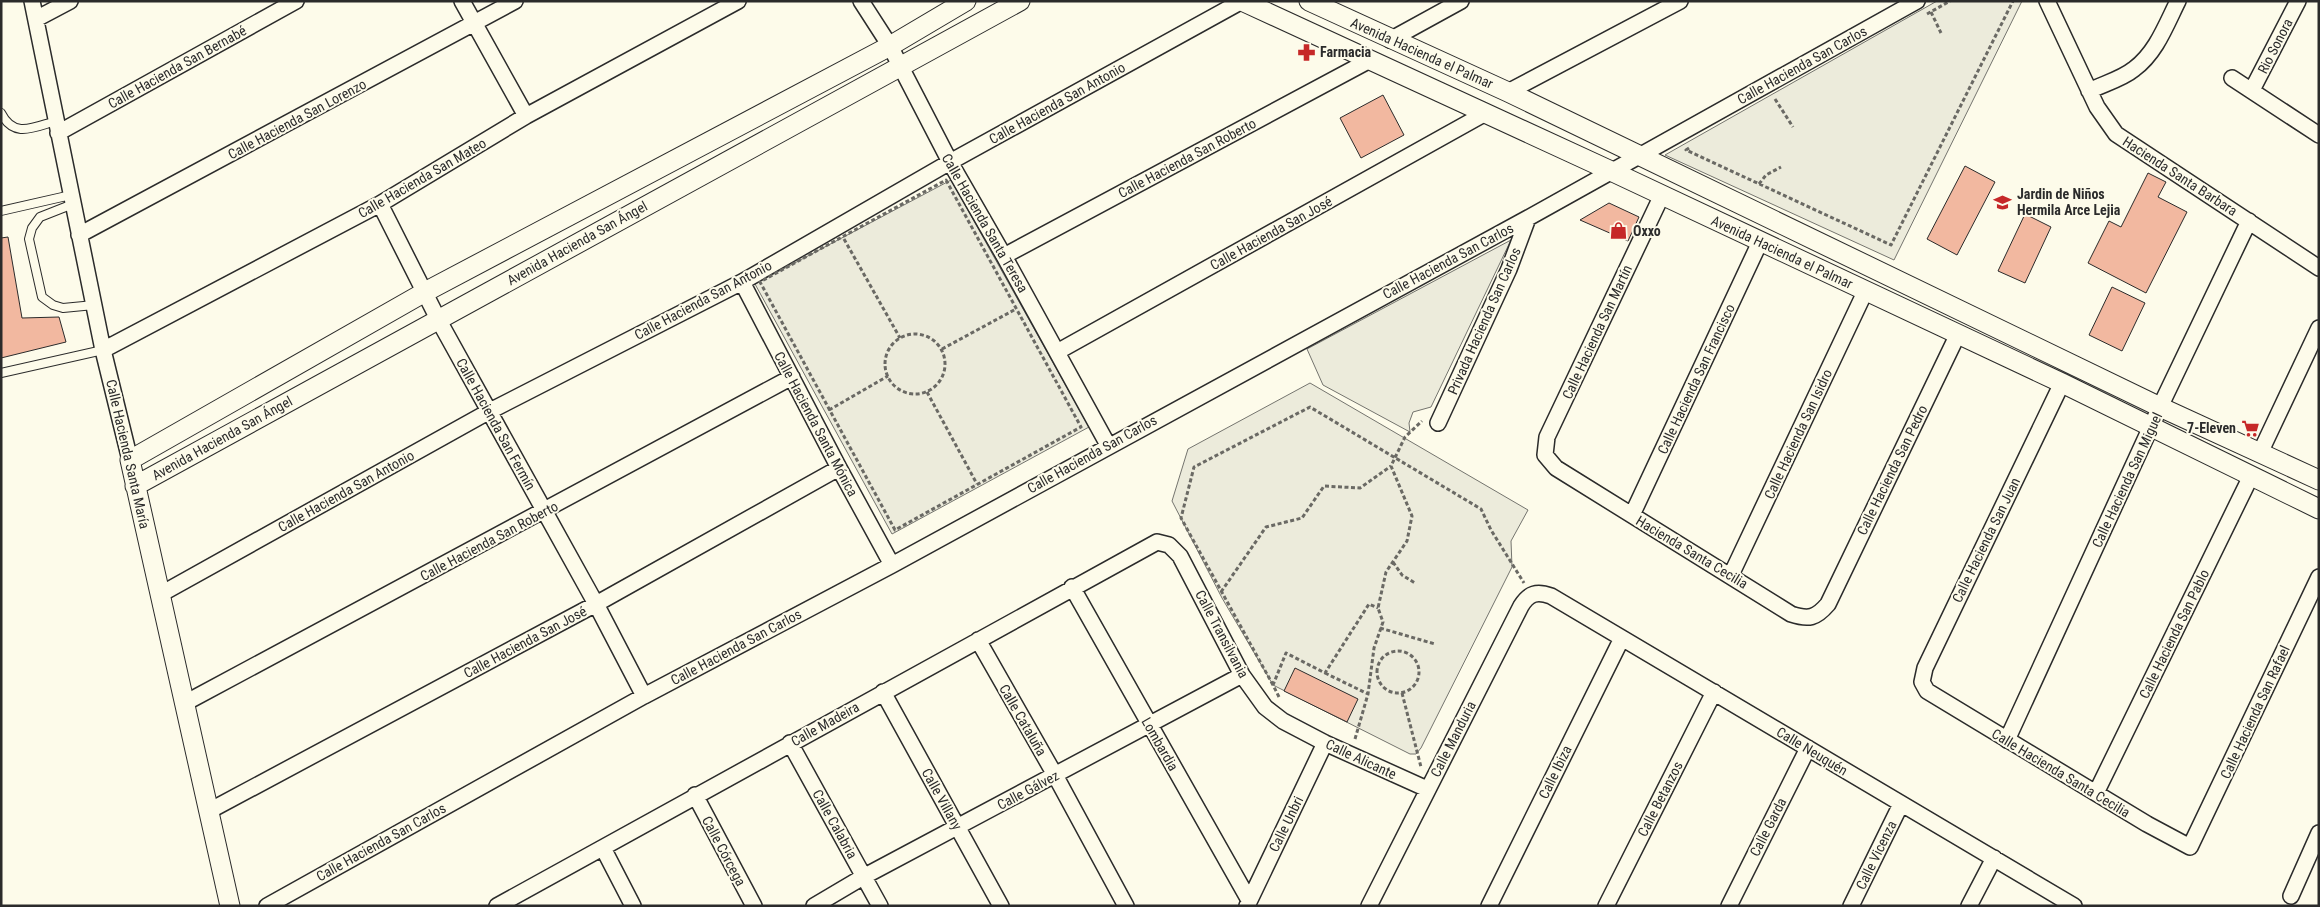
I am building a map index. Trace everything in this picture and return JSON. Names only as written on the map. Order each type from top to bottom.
[{"type":"street","name":"Calle Hacienda Santa María","points":[[32,1],[103,350],[161,594],[230,906]]},
{"type":"street","points":[[36,20],[70,1]]},
{"type":"street","name":"Calle Hacienda San Bernabé","points":[[57,127],[296,1]]},
{"type":"street","points":[[462,1],[473,24],[526,116]]},
{"type":"street","name":"Calle Hacienda San Lorenzo","points":[[79,235],[515,1]]},
{"type":"street","name":"Calle Hacienda San Mateo","points":[[103,350],[380,204],[526,116],[738,1]]},
{"type":"street","name":"Calle Hacienda Santa Teresa","points":[[861,1],[890,46],[950,162],[1108,445]]},
{"type":"street","name":"Avenida Hacienda San Ángel","points":[[130,460],[425,292],[890,46],[966,1]]},
{"type":"street","name":"Avenida Hacienda San Ángel","points":[[135,486],[1020,1]]},
{"type":"street","name":"Avenida Hacienda el Palmar","points":[[1242,1],[1611,171],[1957,336],[2062,383],[2319,510]]},
{"type":"street","name":"Calle Hacienda San Antonio","points":[[161,594],[488,412],[742,282],[950,162],[1242,1]]},
{"type":"street","name":"Avenida Hacienda el Palmar","points":[[1309,1],[1390,40],[1508,92],[2160,407],[2319,480]]},
{"type":"street","points":[[1390,40],[1461,1]]},
{"type":"street","points":[[1508,92],[1680,1]]},
{"type":"street","name":"Calle Hacienda San Carlos","points":[[267,906],[644,696],[892,565],[1108,445],[1528,218],[1917,1]]},
{"type":"street","name":"Hacienda Santa Barbara","points":[[2046,1],[2089,91],[2106,121],[2116,134],[2319,268]]},
{"type":"street","points":[[2089,91],[2133,71],[2144,60],[2154,48],[2178,1]]},
{"type":"street","name":"Rio Sonora","points":[[2252,90],[2298,1]]},
{"type":"street","name":"Calle Hacienda San Roberto","points":[[1004,256],[1370,60]]},
{"type":"street","name":"Rio Sonora","points":[[2232,78],[2319,135]]},
{"type":"street","name":"Calle Hacienda San José","points":[[1057,352],[1484,114]]},
{"type":"street","name":"Calle Hacienda San Martín","points":[[1556,468],[1545,455],[1547,437],[1662,195]]},
{"type":"street","name":"Calle Hacienda San Fermín","points":[[380,204],[438,319],[596,604],[644,696]]},
{"type":"street","name":"Privada Hacienda San Carlos","points":[[1438,423],[1509,270],[1528,218]]},
{"type":"street","name":"Calle Hacienda San Miguel","points":[[2007,740],[2160,407],[2249,221]]},
{"type":"street","name":"Calle Hacienda San Francisco","points":[[1632,516],[1760,242]]},
{"type":"street","name":"Calle Hacienda Santa Mónica","points":[[742,282],[838,468],[892,565]]},
{"type":"street","name":"Calle Hacienda San Isidro","points":[[1731,576],[1865,292]]},
{"type":"street","points":[[2260,453],[2319,328]]},
{"type":"street","name":"Calle Hacienda San Pedro","points":[[1828,604],[1957,336]]},
{"type":"street","name":"Calle Hacienda San Roberto","points":[[184,703],[792,377]]},
{"type":"street","name":"Calle Hacienda San Juan","points":[[1934,696],[1924,687],[1925,668],[2062,383]]},
{"type":"street","name":"Calle Hacienda San José","points":[[208,811],[596,604],[838,468]]},
{"type":"street","name":"Hacienda Santa Cecilia","points":[[1556,468],[1791,614],[1807,618],[1819,615],[1828,604]]},
{"type":"street","name":"Calle Hacienda San Pablo","points":[[2096,793],[2252,476]]},
{"type":"street","name":"Calle Madeira","points":[[504,904],[695,795],[1152,543]]},
{"type":"street","name":"Calle Transilvania","points":[[1152,543],[1168,544],[1180,556],[1242,675],[1265,707],[1274,715],[1295,727]]},
{"type":"street","name":"Calle Hacienda San Rafael","points":[[2190,847],[2319,577]]},
{"type":"street","name":"Lombardia","points":[[1072,587],[1248,903]]},
{"type":"street","name":"Calle Neuquén","points":[[1531,594],[1551,596],[2074,906]]},
{"type":"street","name":"Calle Manduria","points":[[1369,906],[1521,606],[1531,594]]},
{"type":"street","name":"Calle Ibiza","points":[[1489,906],[1622,638]]},
{"type":"street","name":"Calle Cataluña","points":[[978,640],[1055,775],[1126,906]]},
{"type":"street","name":"Calle Gálvez","points":[[814,906],[863,876],[958,828],[1242,675]]},
{"type":"street","name":"Calle Villany","points":[[882,692],[1001,906]]},
{"type":"street","name":"Calle Betanzos","points":[[1606,906],[1714,692]]},
{"type":"street","name":"Calle Hacienda Santa Cecilia","points":[[1934,696],[2147,824],[2190,847]]},
{"type":"street","name":"Calle Alicante","points":[[1295,727],[1325,743],[1427,790]]},
{"type":"street","name":"Calle Calabria","points":[[790,743],[880,906]]},
{"type":"street","name":"Calle Unbri","points":[[1248,903],[1325,743]]},
{"type":"street","name":"Calle Garda","points":[[1729,906],[1808,748]]},
{"type":"street","name":"Calle Córcega","points":[[695,795],[754,906]]},
{"type":"street","name":"Calle Vicenza","points":[[1851,906],[1901,804]]},
{"type":"street","points":[[2291,896],[2319,833]]},
{"type":"street","points":[[603,848],[634,906]]},
{"type":"street","points":[[1969,906],[1994,858]]},
{"type":"lane","points":[[1,114],[8,125],[19,129],[57,127]]},
{"type":"lane","points":[[1,211],[72,200]]},
{"type":"lane","points":[[72,200],[40,217],[32,228],[29,239],[42,297],[53,305],[63,308],[94,305]]},
{"type":"lane","points":[[1,373],[103,350]]},
{"type":"path","points":[[1922,17],[1950,1]]},
{"type":"path","points":[[1694,145],[1686,150],[1891,245],[2013,1]]},
{"type":"path","points":[[1931,12],[1942,33]]},
{"type":"path","points":[[1767,104],[1784,94]]},
{"type":"path","points":[[1775,99],[1793,127]]},
{"type":"path","points":[[1759,184],[1766,175],[1781,167]]},
{"type":"path","points":[[946,180],[1016,309],[1081,427],[895,530],[760,282],[946,180]]},
{"type":"path","points":[[843,236],[900,338]]},
{"type":"path","points":[[942,349],[1016,309]]},
{"type":"path","points":[[908,334],[927,336],[942,349],[945,358],[945,369],[942,378],[927,392],[907,393],[897,388],[888,376],[886,362],[888,352],[900,338],[908,334]]},
{"type":"path","points":[[829,410],[888,376]]},
{"type":"path","points":[[927,392],[977,484]]},
{"type":"path","points":[[1282,702],[1181,518],[1194,467],[1310,407],[1481,509],[1491,530],[1531,594]]},
{"type":"path","points":[[1221,593],[1266,527],[1302,518],[1324,486],[1360,488],[1391,466],[1404,437],[1422,420],[1438,423]]},
{"type":"path","points":[[1351,755],[1368,694],[1374,648],[1383,622],[1378,608],[1386,572],[1407,541],[1412,516],[1391,466]]},
{"type":"path","points":[[1393,562],[1402,575],[1414,583]]},
{"type":"path","points":[[1325,672],[1369,604],[1378,608]]},
{"type":"path","points":[[1380,628],[1436,644]]},
{"type":"path","points":[[1390,652],[1405,652],[1411,655],[1419,667],[1418,681],[1409,691],[1402,693],[1395,694],[1383,688],[1376,676],[1379,661],[1390,652]]},
{"type":"path","points":[[1274,685],[1286,653],[1368,694]]},
{"type":"path","points":[[1402,693],[1427,790]]},
{"type":"shaded area","points":[[1937,1],[2022,1],[1894,260],[1665,155]]},
{"type":"shaded area","points":[[951,180],[1089,427],[892,534],[755,284]]},
{"type":"shaded area","points":[[1511,240],[1431,407],[1413,412],[1409,423],[1410,432],[1323,385],[1307,349]]},
{"type":"shaded area","points":[[1310,383],[1528,510],[1511,541],[1512,567],[1421,748],[1416,754],[1410,754],[1273,685],[1222,598],[1172,501],[1188,449]]},
{"type":"building","points":[[1383,95],[1404,135],[1361,158],[1340,118]]},
{"type":"building","points":[[1965,166],[1995,182],[1957,255],[1927,239]]},
{"type":"building","points":[[2148,173],[2166,182],[2158,197],[2187,212],[2146,293],[2088,263],[2109,221],[2121,227]]},
{"type":"building","name":"Oxxo","points":[[1609,203],[1639,217],[1628,241],[1580,220]]},
{"type":"building","points":[[2025,214],[2051,227],[2025,283],[1998,271]]},
{"type":"building","points":[[8,237],[22,318],[59,317],[66,342],[1,358],[1,238]]},
{"type":"building","points":[[2112,287],[2145,303],[2122,351],[2089,335]]},
{"type":"building","points":[[1295,668],[1358,699],[1347,722],[1284,691]]},
{"type":"place","name":"Farmacia","points":[[1306,52]]},
{"type":"place","name":"Jardin de Niños Hermila Arce Lejia","points":[[2003,202]]},
{"type":"place","name":"Oxxo","points":[[1619,231]]},
{"type":"place","name":"7-Eleven","points":[[2250,428]]}]
